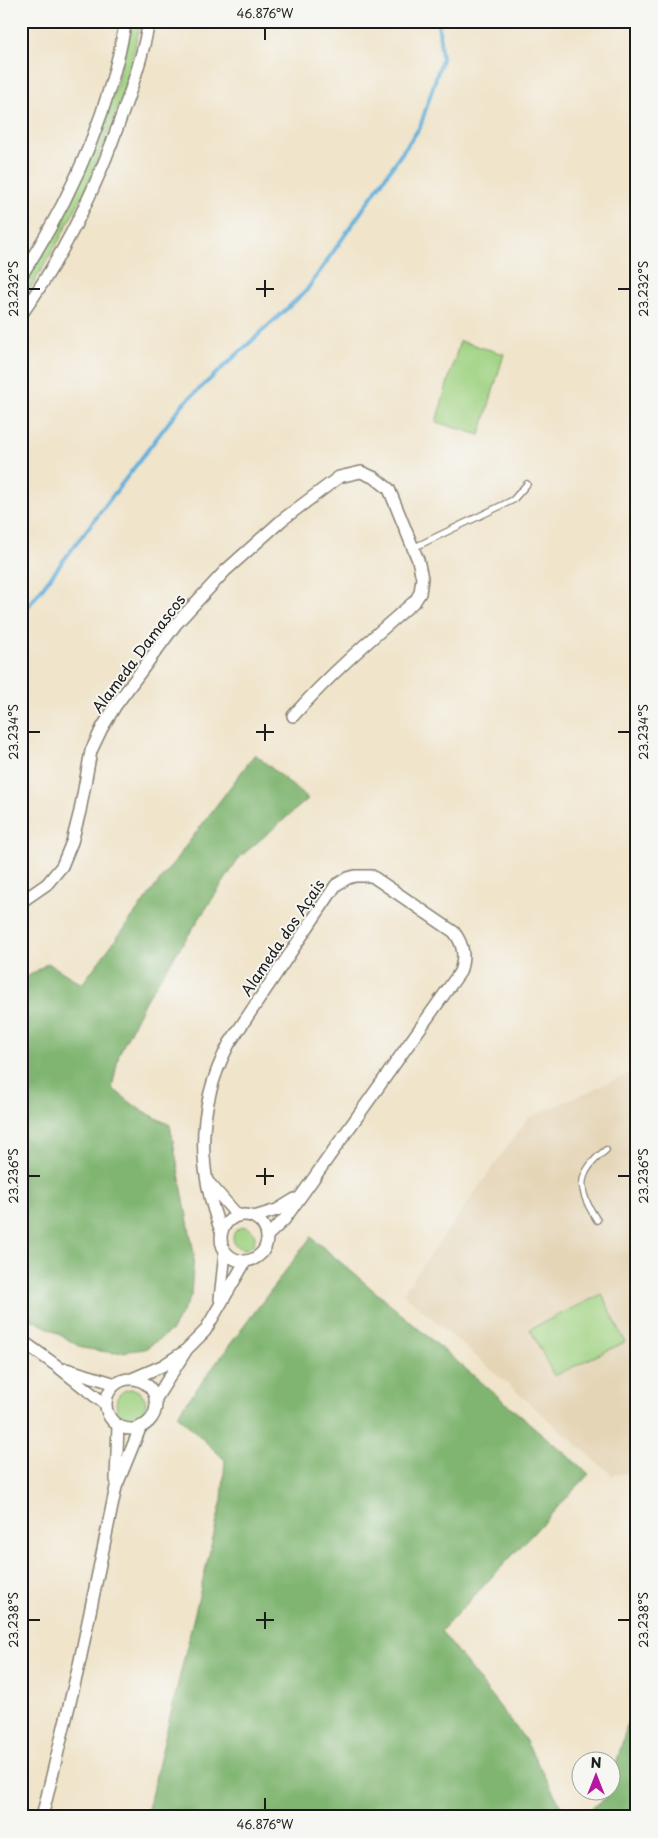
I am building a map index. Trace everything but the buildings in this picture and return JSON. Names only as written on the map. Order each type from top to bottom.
[{"type":"street","points":[[21,276],[62,207],[94,134],[108,96],[126,21]]},
{"type":"street","points":[[21,315],[63,249],[102,172],[126,105],[149,21]]},
{"type":"street","points":[[633,21],[637,26]]},
{"type":"street","name":"Alameda Damascos","points":[[21,902],[47,884],[62,866],[74,834],[92,751],[102,728],[116,705],[176,624],[225,571],[275,526],[339,477],[361,472],[374,478],[389,489],[413,548],[422,578],[420,593],[415,601],[357,651],[314,692],[293,716]]},
{"type":"street","name":"Alameda dos Açais","points":[[221,1231],[214,1213],[207,1182],[203,1148],[204,1114],[213,1078],[229,1044],[336,885],[355,876],[372,876],[454,932],[463,951],[460,972],[298,1197],[284,1220],[267,1236]]},
{"type":"street","points":[[207,1182],[238,1216]]},
{"type":"street","points":[[254,1217],[260,1222],[267,1236],[264,1251],[252,1260],[245,1262],[230,1258],[225,1252],[220,1238],[225,1224],[238,1216],[254,1217],[277,1210],[298,1197]]},
{"type":"street","points":[[220,1303],[225,1252]]},
{"type":"street","points":[[155,1400],[187,1350],[204,1331],[245,1262]]},
{"type":"street","points":[[21,1340],[106,1405]]},
{"type":"street","points":[[132,1379],[147,1385],[153,1392],[155,1400],[153,1416],[141,1426],[133,1429],[118,1425],[108,1413],[106,1397],[110,1390],[124,1380],[132,1379],[162,1366],[187,1350]]},
{"type":"street","points":[[57,1366],[116,1384]]},
{"type":"street","points":[[42,1817],[79,1665],[116,1487],[118,1425]]},
{"type":"street","points":[[116,1487],[141,1426]]},
{"type":"lane","points":[[413,548],[513,500],[527,484]]},
{"type":"lane","points":[[597,1220],[586,1204],[582,1189],[585,1172],[597,1157],[606,1150]]},
{"type":"shaded area","points":[[637,1070],[637,1471],[612,1475],[403,1293],[528,1118]]},
{"type":"green space","points":[[132,21],[141,21],[125,88],[87,187],[58,242],[21,304],[21,289],[52,238],[78,185],[116,86]]},
{"type":"green space","points":[[460,341],[504,354],[480,435],[436,422]]},
{"type":"green space","points":[[255,754],[308,799],[240,857],[145,1001],[119,1054],[112,1088],[139,1109],[170,1125],[194,1254],[191,1296],[172,1330],[145,1349],[113,1353],[82,1348],[21,1314],[21,981],[48,963],[82,984]]},
{"type":"green space","points":[[244,1227],[252,1230],[255,1238],[252,1246],[244,1249],[236,1246],[233,1238],[236,1230]]},
{"type":"green space","points":[[311,1237],[589,1474],[441,1631],[524,1738],[567,1817],[146,1817],[222,1500],[225,1460],[177,1415]]},
{"type":"green space","points":[[602,1294],[625,1342],[554,1376],[530,1329]]},
{"type":"green space","points":[[131,1389],[137,1390],[145,1398],[145,1410],[137,1418],[131,1419],[125,1418],[117,1410],[116,1404],[117,1398],[125,1390]]},
{"type":"green space","points":[[637,1692],[637,1817],[579,1817],[603,1800],[620,1800],[620,1750]]},
{"type":"waterway","points":[[21,616],[182,405],[306,291],[420,127],[442,59],[438,21]]}]
